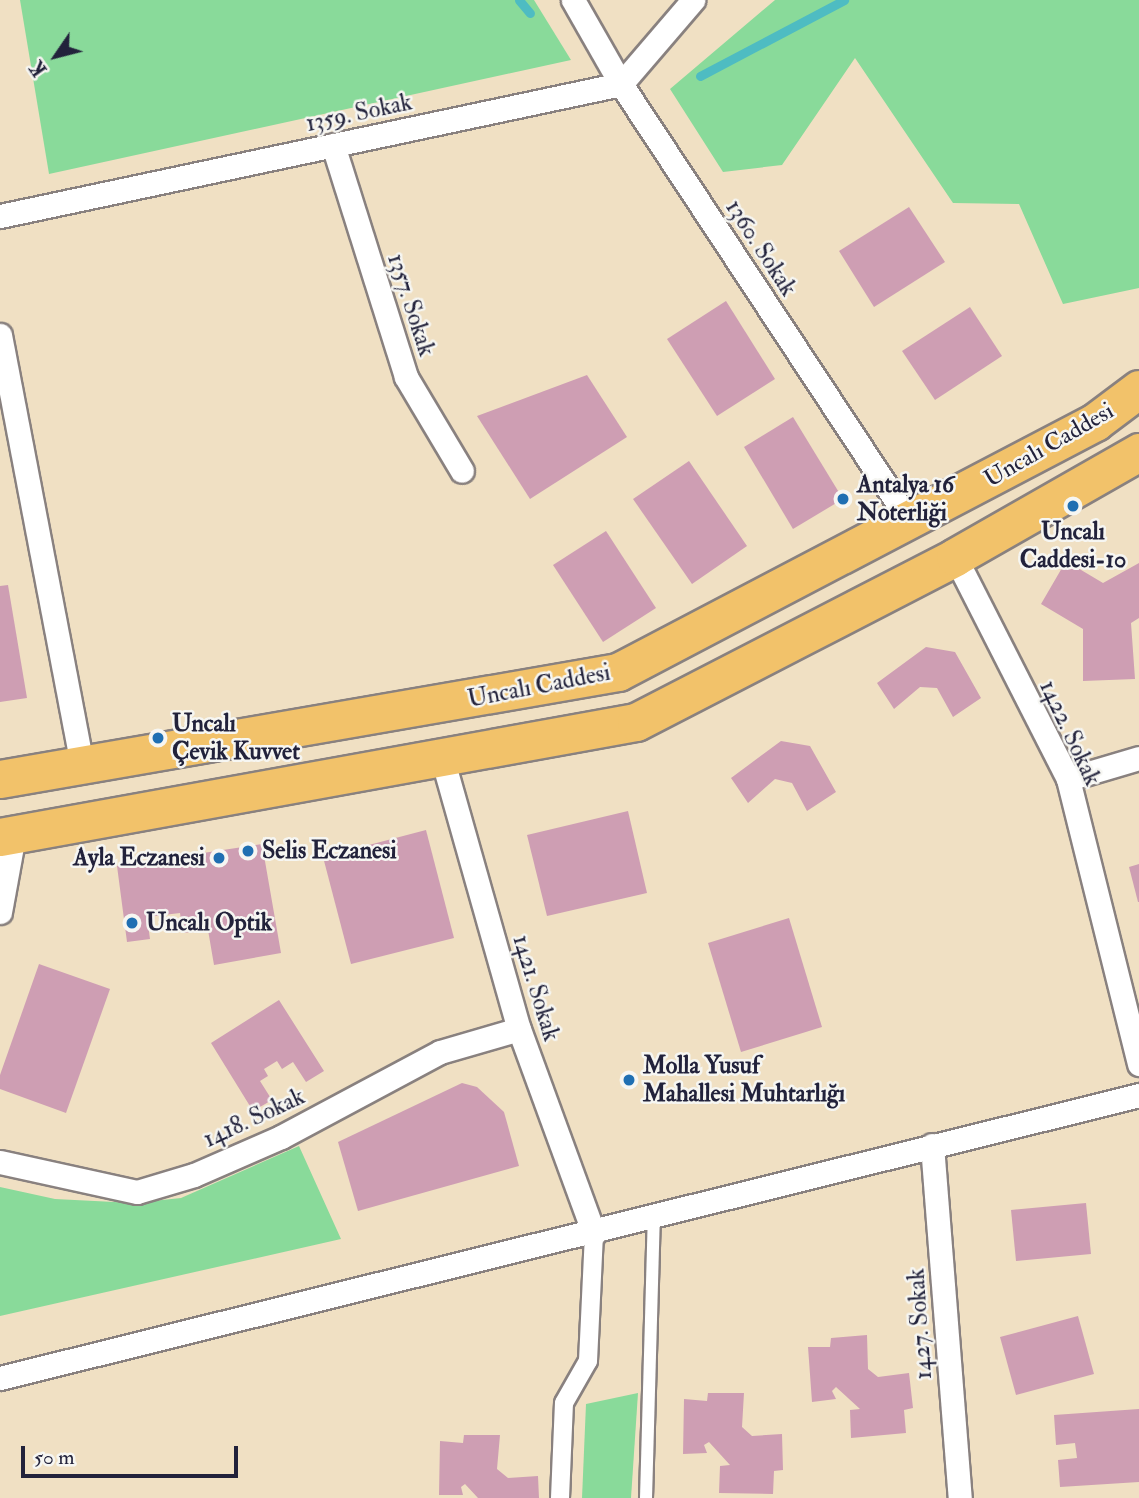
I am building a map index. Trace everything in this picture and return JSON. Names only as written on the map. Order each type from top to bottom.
[{"type":"main road","name":"Uncalı Caddesi","points":[[0,779],[618,672],[910,522],[1095,422],[1139,389]]},
{"type":"main road","name":"Uncalı Caddesi","points":[[7,836],[441,754],[636,722],[955,557],[1139,452]]},
{"type":"street","name":"1360. Sokak","points":[[573,0],[621,84],[910,522]]},
{"type":"street","points":[[621,84],[693,0]]},
{"type":"street","name":"1359. Sokak","points":[[0,216],[621,84]]},
{"type":"street","name":"1357. Sokak","points":[[333,145],[406,377],[462,471]]},
{"type":"street","points":[[0,335],[82,766]]},
{"type":"street","name":"1422. Sokak","points":[[955,557],[1068,779],[1139,1064]]},
{"type":"street","name":"1421. Sokak","points":[[441,754],[519,1029],[594,1234]]},
{"type":"street","points":[[1068,779],[1139,758]]},
{"type":"street","points":[[0,912],[7,836]]},
{"type":"street","name":"1418. Sokak","points":[[0,1162],[138,1192],[194,1175],[281,1137],[440,1052],[519,1029]]},
{"type":"street","points":[[0,1378],[594,1234],[932,1145],[1139,1095]]},
{"type":"street","name":"1427. Sokak","points":[[932,1145],[960,1498]]},
{"type":"street","points":[[561,1498],[564,1403],[588,1361],[594,1234]]},
{"type":"lane","points":[[646,1498],[654,1218]]},
{"type":"green space","points":[[20,0],[534,0],[571,60],[49,174]]},
{"type":"green space","points":[[775,0],[1139,0],[1139,288],[1063,304],[1019,204],[953,203],[855,58],[782,165],[723,172],[670,89]]},
{"type":"green space","points":[[299,1146],[341,1239],[0,1316],[0,1187],[55,1199],[134,1203],[181,1198]]},
{"type":"green space","points":[[638,1393],[631,1498],[582,1498],[586,1404]]},
{"type":"building","points":[[909,207],[945,262],[874,307],[839,251]]},
{"type":"building","points":[[726,301],[775,379],[717,416],[667,339]]},
{"type":"building","points":[[970,307],[1002,356],[935,400],[902,351]]},
{"type":"building","points":[[587,375],[627,437],[530,499],[477,416]]},
{"type":"building","points":[[793,417],[843,499],[793,529],[744,447]]},
{"type":"building","points":[[689,461],[747,546],[692,584],[633,499]]},
{"type":"building","points":[[606,531],[656,608],[603,642],[553,565]]},
{"type":"building","points":[[1066,561],[1103,583],[1139,563],[1139,618],[1131,623],[1135,679],[1083,681],[1083,629],[1041,604]]},
{"type":"building","points":[[8,585],[27,698],[0,702],[0,586]]},
{"type":"building","points":[[926,647],[955,652],[981,698],[953,717],[937,688],[920,687],[894,709],[877,683]]},
{"type":"building","points":[[781,741],[810,746],[836,792],[807,811],[792,783],[775,779],[748,803],[731,778]]},
{"type":"building","points":[[628,811],[647,893],[547,916],[527,835]]},
{"type":"building","points":[[426,830],[454,938],[351,964],[323,857]]},
{"type":"building","points":[[262,844],[281,953],[214,965],[208,930],[183,933],[180,913],[147,917],[150,939],[127,942],[117,866]]},
{"type":"building","points":[[1139,864],[1139,902],[1138,902],[1129,867]]},
{"type":"building","points":[[789,918],[822,1027],[741,1052],[708,943]]},
{"type":"building","points":[[39,964],[110,989],[66,1113],[0,1089],[0,1075]]},
{"type":"building","points":[[279,1000],[324,1071],[306,1082],[293,1062],[282,1069],[277,1061],[264,1069],[268,1076],[260,1081],[272,1100],[253,1111],[211,1043]]},
{"type":"building","points":[[462,1083],[477,1087],[504,1112],[519,1166],[358,1211],[338,1142]]},
{"type":"building","points":[[1086,1203],[1091,1254],[1016,1261],[1011,1210]]},
{"type":"building","points":[[1078,1316],[1094,1374],[1016,1395],[1000,1337]]},
{"type":"building","points":[[867,1335],[868,1369],[878,1377],[909,1373],[913,1408],[904,1410],[906,1433],[851,1438],[850,1410],[860,1409],[836,1387],[832,1391],[836,1399],[812,1402],[808,1347],[830,1347],[831,1338]]},
{"type":"building","points":[[708,1393],[744,1393],[742,1427],[752,1436],[782,1434],[783,1470],[774,1471],[773,1494],[719,1493],[720,1466],[730,1465],[709,1442],[704,1445],[707,1453],[683,1454],[684,1399],[707,1401]]},
{"type":"building","points":[[1139,1409],[1139,1482],[1060,1487],[1058,1460],[1077,1458],[1075,1443],[1056,1445],[1054,1415]]},
{"type":"building","points":[[464,1435],[500,1435],[497,1469],[508,1478],[538,1476],[539,1498],[478,1498],[465,1484],[461,1487],[463,1495],[439,1495],[440,1441],[463,1443]]},
{"type":"waterway","points":[[519,0],[530,13]]},
{"type":"waterway","points":[[700,76],[844,0]]},
{"type":"place","name":"Antalya 16 Noterliği","points":[[843,499]]},
{"type":"place","name":"Uncalı Caddesi-10","points":[[1073,506]]},
{"type":"place","name":"Uncalı Çevik Kuvvet","points":[[158,738]]},
{"type":"place","name":"Selis Eczanesi","points":[[248,851]]},
{"type":"place","name":"Ayla Eczanesi","points":[[219,858]]},
{"type":"place","name":"Uncalı Optik","points":[[132,923]]},
{"type":"place","name":"Molla Yusuf Mahallesi Muhtarlığı","points":[[629,1080]]}]
